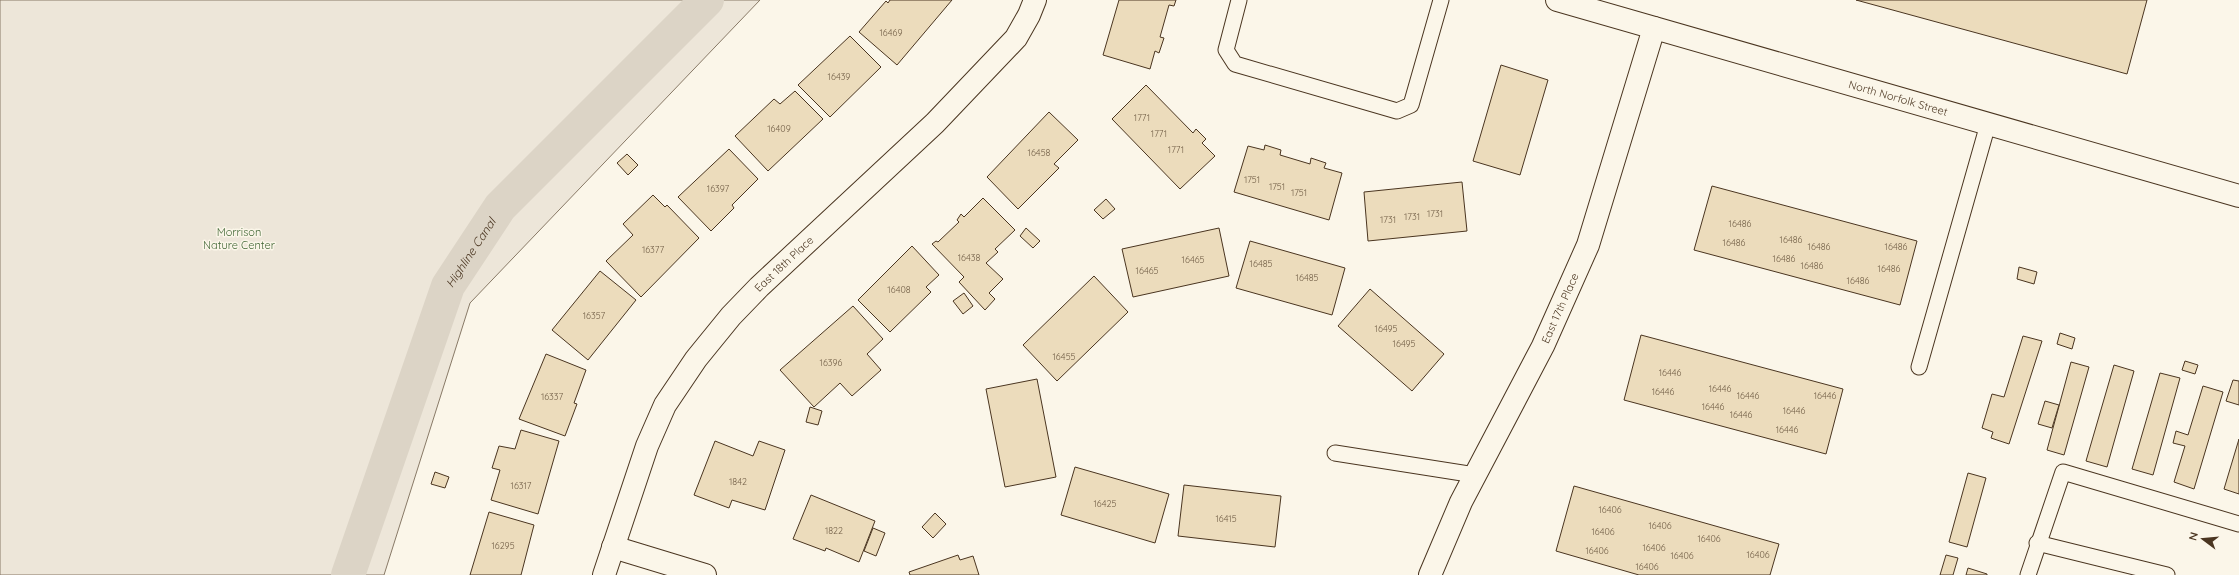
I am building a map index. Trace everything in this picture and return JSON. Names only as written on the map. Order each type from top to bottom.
[{"type":"street","name":"East 18th Place","points":[[604,575],[647,446],[665,405],[696,358],[731,316],[759,287],[935,123],[1016,38],[1029,15],[1035,0]]},
{"type":"street","name":"North Norfolk Street","points":[[1557,0],[2239,196]]},
{"type":"street","name":"East 17th Place","points":[[1430,575],[1461,502],[1543,346],[1588,245],[1654,28]]},
{"type":"street","points":[[613,547],[705,575]]},
{"type":"lane","points":[[1239,0],[1226,50],[1235,64],[1397,111],[1411,105],[1441,0]]},
{"type":"lane","points":[[1919,367],[1988,124]]},
{"type":"lane","points":[[1335,453],[1475,475]]},
{"type":"lane","points":[[2028,575],[2037,543],[2063,472],[2239,524]]},
{"type":"lane","points":[[2037,543],[2167,575]]},
{"type":"green space","name":"Morrison Nature Center","points":[[0,0],[760,0],[470,303],[384,575],[0,575]]},
{"type":"building","points":[[890,0],[952,0],[897,65],[859,32],[886,1],[888,3]]},
{"type":"building","points":[[1119,0],[1176,0],[1174,6],[1169,5],[1160,37],[1164,38],[1159,53],[1155,51],[1150,69],[1103,55]]},
{"type":"building","points":[[1856,0],[2147,0],[2127,74]]},
{"type":"building","points":[[850,36],[881,67],[830,117],[798,85]]},
{"type":"building","points":[[1501,65],[1548,80],[1520,175],[1473,161]]},
{"type":"building","points":[[1146,85],[1193,133],[1196,129],[1206,139],[1202,143],[1215,156],[1180,189],[1112,119]]},
{"type":"building","points":[[795,91],[823,119],[768,171],[735,136],[774,99],[780,104]]},
{"type":"building","points":[[1049,112],[1078,140],[1054,164],[1059,168],[1018,209],[987,177]]},
{"type":"building","points":[[1265,145],[1281,150],[1280,155],[1310,164],[1311,158],[1326,163],[1324,168],[1342,173],[1329,220],[1234,192],[1248,146],[1264,150]]},
{"type":"building","points":[[729,149],[758,179],[732,205],[734,208],[711,231],[678,197]]},
{"type":"building","points":[[627,154],[638,165],[628,175],[617,163]]},
{"type":"building","points":[[1462,182],[1467,231],[1368,241],[1364,192]]},
{"type":"building","points":[[1712,186],[1917,241],[1900,305],[1694,250]]},
{"type":"building","points":[[653,195],[665,207],[667,205],[699,238],[641,297],[606,261],[633,235],[623,224]]},
{"type":"building","points":[[983,198],[1015,230],[995,249],[998,252],[986,263],[1003,279],[989,293],[995,299],[985,310],[959,282],[964,277],[932,244],[936,241],[938,242],[959,222],[957,220],[961,214],[964,217]]},
{"type":"building","points":[[1106,199],[1115,209],[1103,219],[1094,210]]},
{"type":"building","points":[[1026,228],[1040,241],[1033,248],[1020,236]]},
{"type":"building","points":[[1219,228],[1229,276],[1133,297],[1122,249]]},
{"type":"building","points":[[1250,241],[1345,268],[1332,315],[1236,288]]},
{"type":"building","points":[[912,246],[939,275],[926,287],[931,292],[890,332],[858,300]]},
{"type":"building","points":[[2019,267],[2037,272],[2034,284],[2017,279]]},
{"type":"building","points":[[600,271],[636,300],[588,360],[552,330]]},
{"type":"building","points":[[1094,276],[1128,312],[1057,381],[1023,345]]},
{"type":"building","points":[[1370,289],[1444,354],[1412,391],[1338,326]]},
{"type":"building","points":[[964,293],[973,306],[963,314],[953,301]]},
{"type":"building","points":[[853,306],[883,339],[867,354],[881,370],[852,396],[840,383],[814,407],[780,370]]},
{"type":"building","points":[[2060,333],[2075,338],[2072,349],[2057,344]]},
{"type":"building","points":[[1641,335],[1843,389],[1826,454],[1624,400]]},
{"type":"building","points":[[2023,336],[2042,341],[2009,444],[1991,438],[1993,432],[1982,428],[1992,394],[2004,397]]},
{"type":"building","points":[[546,354],[586,370],[574,403],[577,404],[565,436],[519,419]]},
{"type":"building","points":[[2185,361],[2198,365],[2195,374],[2182,370]]},
{"type":"building","points":[[2071,362],[2089,367],[2064,455],[2047,450]]},
{"type":"building","points":[[2114,365],[2134,371],[2107,467],[2086,461]]},
{"type":"building","points":[[2160,373],[2180,378],[2153,475],[2132,469]]},
{"type":"building","points":[[1037,379],[1056,477],[1005,487],[986,389]]},
{"type":"building","points":[[2233,380],[2239,381],[2239,405],[2226,401]]},
{"type":"building","points":[[2203,386],[2223,392],[2194,489],[2174,482],[2185,446],[2173,443],[2176,431],[2188,435]]},
{"type":"building","points":[[2045,401],[2059,405],[2052,428],[2038,424]]},
{"type":"building","points":[[810,407],[822,411],[818,425],[806,422]]},
{"type":"building","points":[[521,430],[559,441],[538,514],[491,500],[500,470],[492,468],[499,446],[515,449]]},
{"type":"building","points":[[2239,439],[2239,494],[2224,489]]},
{"type":"building","points":[[715,441],[753,456],[759,441],[785,450],[765,510],[732,500],[729,508],[694,495]]},
{"type":"building","points":[[1075,467],[1169,494],[1155,543],[1061,515]]},
{"type":"building","points":[[435,472],[449,477],[445,488],[431,484]]},
{"type":"building","points":[[1968,473],[1986,478],[1967,547],[1949,542]]},
{"type":"building","points":[[1184,485],[1281,496],[1275,547],[1178,536]]},
{"type":"building","points":[[1574,486],[1779,544],[1770,575],[1639,575],[1556,551]]},
{"type":"building","points":[[811,495],[875,521],[859,562],[826,548],[825,551],[793,539]]},
{"type":"building","points":[[489,512],[534,525],[521,575],[470,575]]},
{"type":"building","points":[[935,513],[946,524],[933,538],[922,527]]},
{"type":"building","points":[[873,528],[885,533],[876,556],[864,551]]},
{"type":"building","points":[[958,555],[960,560],[973,556],[979,575],[910,575],[909,572]]},
{"type":"building","points":[[1946,555],[1958,558],[1953,575],[1940,575]]},
{"type":"building","points":[[1968,568],[1987,574],[1987,575],[1966,575]]},
{"type":"waterway","name":"Highline Canal","points":[[348,575],[448,286],[500,207],[707,0]]}]
